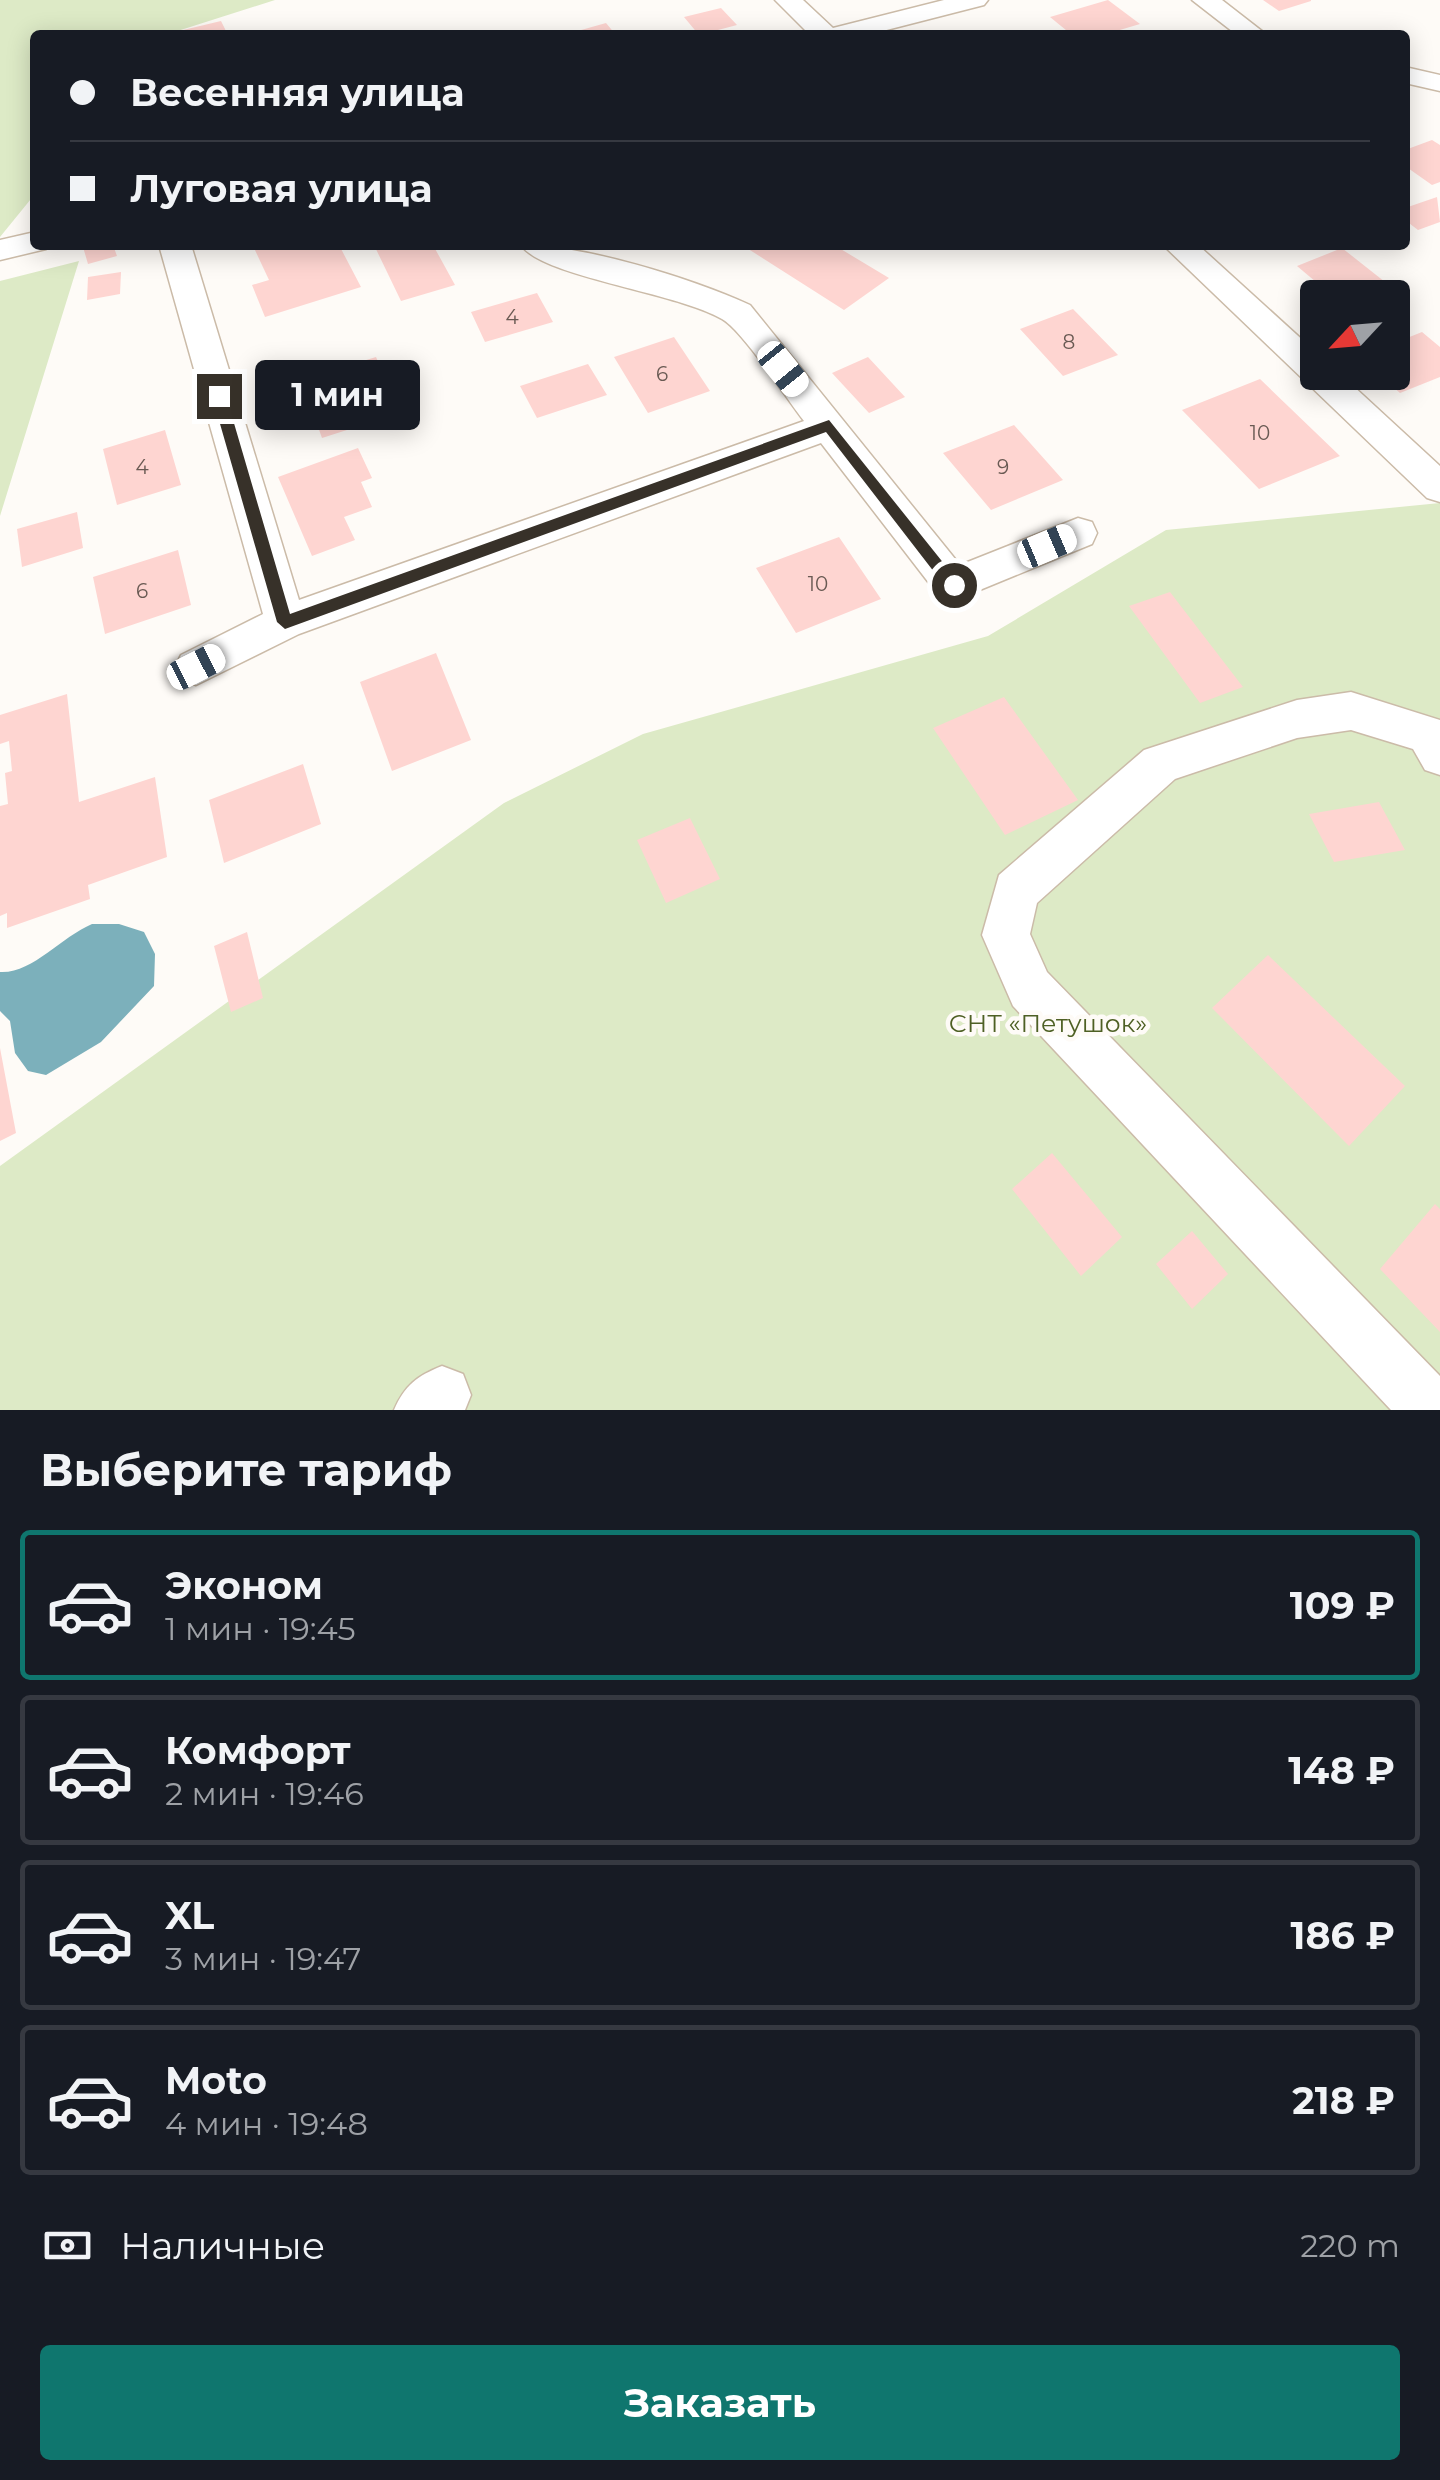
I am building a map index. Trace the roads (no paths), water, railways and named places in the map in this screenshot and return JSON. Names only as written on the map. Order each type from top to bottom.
[{"type":"street","points":[[788,0],[820,30]]},
{"type":"street","points":[[855,30],[976,0]]},
{"type":"street","points":[[1205,0],[1247,30]]},
{"type":"street","points":[[1410,76],[1440,83]]},
{"type":"street","points":[[176,250],[285,622]]},
{"type":"street","points":[[543,250],[553,257],[694,292],[738,313],[954,585],[1078,533]]},
{"type":"street","points":[[1185,250],[1440,488]]},
{"type":"street","points":[[196,667],[285,622],[829,426]]},
{"type":"street","points":[[1432,1410],[1030,989],[1006,935],[1016,890],[1160,764],[1297,719],[1351,711],[1428,735],[1440,756]]},
{"type":"water","points":[[92,924],[119,924],[144,932],[155,954],[154,986],[101,1042],[46,1075],[28,1071],[15,1053],[10,1021],[0,1011],[0,972],[24,967]]},
{"type":"park label","name":"СНТ «Петушок»","points":[[1048,1023]]}]
